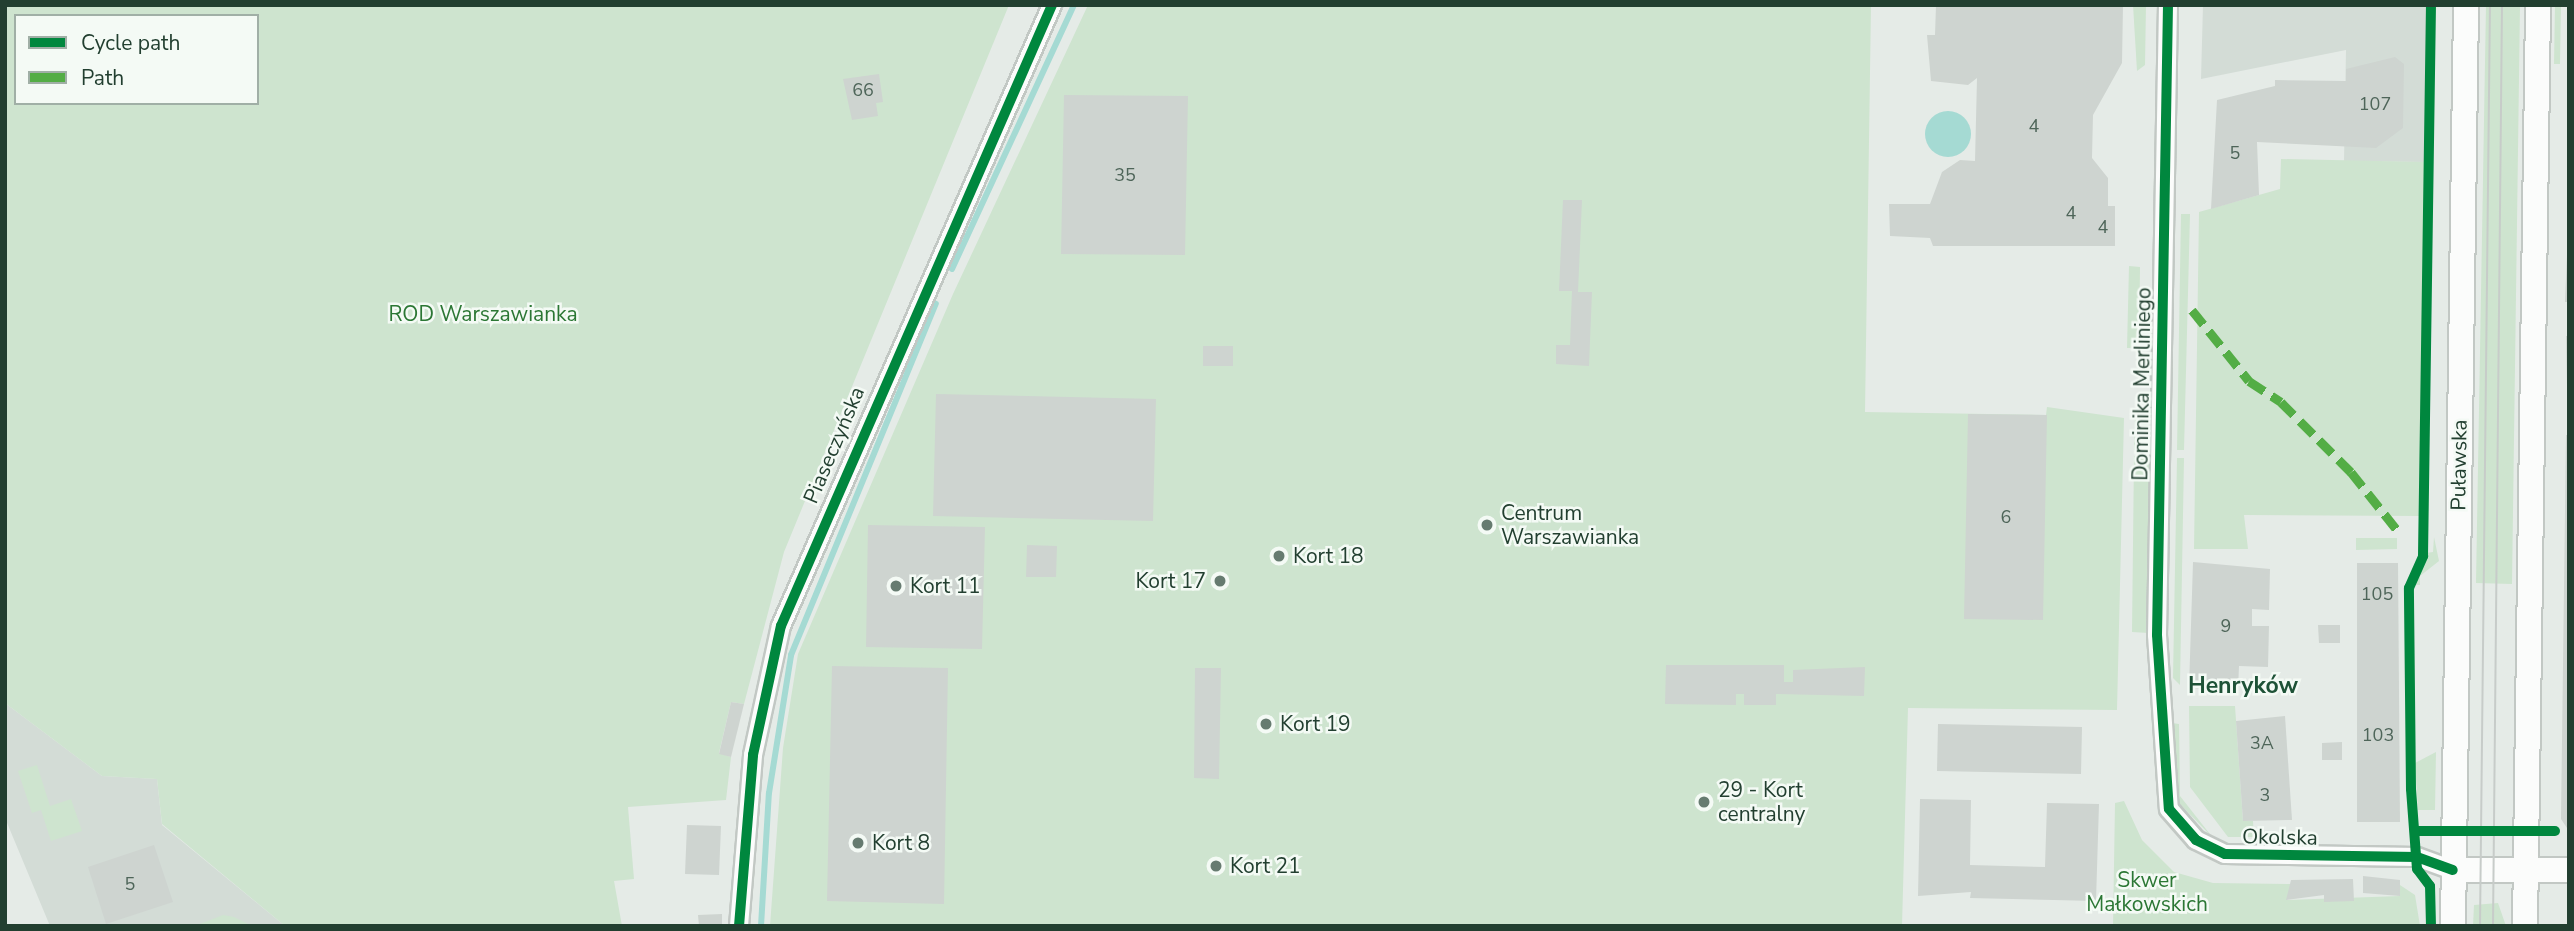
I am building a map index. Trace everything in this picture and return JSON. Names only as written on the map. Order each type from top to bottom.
[{"type":"main road","name":"Puławska","points":[[2453,926],[2466,5]]},
{"type":"main road","points":[[2525,926],[2538,5]]},
{"type":"main road","points":[[2453,870],[2526,873],[2569,870]]},
{"type":"street","name":"Piaseczyńska","points":[[739,926],[752,755],[780,626],[1052,5]]},
{"type":"street","name":"Dominika Merliniego","points":[[2162,762],[2157,635],[2168,5]]},
{"type":"street","name":"Okolska","points":[[2162,762],[2164,796],[2175,819],[2196,840],[2225,854],[2417,857],[2453,870]]},
{"type":"shaded area","points":[[2203,5],[2427,5],[2425,162],[2344,161],[2346,50],[2201,79]]},
{"type":"shaded area","points":[[5,703],[102,776],[157,779],[162,825],[285,926],[50,926],[5,818]]},
{"type":"green space","name":"ROD Warszawianka","points":[[5,5],[1009,5],[784,552],[744,704],[731,702],[719,753],[731,757],[726,800],[628,807],[634,879],[614,881],[622,926],[285,926],[162,824],[157,779],[102,776],[5,703]]},
{"type":"green space","name":"Centrum Warszawianka","points":[[1088,5],[1871,5],[1865,412],[2046,415],[2047,407],[2124,418],[2117,710],[1908,708],[1902,926],[770,926],[783,748],[798,654],[953,294]]},
{"type":"green space","points":[[2133,5],[2146,5],[2145,65],[2137,71]]},
{"type":"green space","points":[[2486,5],[2520,5],[2512,584],[2476,583]]},
{"type":"green space","points":[[2555,5],[2561,5],[2560,64],[2554,64]]},
{"type":"green space","points":[[2281,159],[2425,162],[2420,516],[2244,515],[2248,549],[2194,549],[2199,212],[2280,189]]},
{"type":"green space","points":[[2181,214],[2190,214],[2184,450],[2177,450]]},
{"type":"green space","points":[[2129,266],[2140,267],[2139,348],[2127,348]]},
{"type":"green space","points":[[2135,419],[2153,423],[2154,450],[2134,450]]},
{"type":"green space","points":[[2134,456],[2152,457],[2149,633],[2132,632]]},
{"type":"green space","points":[[2177,458],[2184,458],[2180,685],[2173,678]]},
{"type":"green space","points":[[2434,537],[2439,561],[2420,576],[2420,585],[2413,585],[2426,553],[2433,552]]},
{"type":"green space","points":[[2356,538],[2397,538],[2397,549],[2356,550]]},
{"type":"green space","points":[[2189,706],[2235,706],[2243,821],[2253,821],[2254,837],[2228,837],[2190,787]]},
{"type":"green space","points":[[2172,723],[2179,724],[2180,796],[2213,838],[2175,799]]},
{"type":"green space","points":[[2436,752],[2435,810],[2418,810],[2415,763]]},
{"type":"green space","points":[[37,765],[50,806],[71,799],[82,831],[51,841],[41,810],[32,813],[18,771]]},
{"type":"green space","name":"Skwer Małkowskich","points":[[2124,801],[2142,840],[2174,872],[2213,883],[2291,884],[2287,900],[2400,896],[2400,885],[2415,895],[2420,926],[2113,926],[2115,803]]},
{"type":"green space","points":[[2498,903],[2506,926],[2473,926],[2474,905]]},
{"type":"green space","points":[[223,915],[234,917],[252,926],[195,926]]},
{"type":"water","points":[[1948,111],[1964,118],[1971,134],[1964,150],[1948,157],[1932,150],[1925,134],[1932,118]]},
{"type":"building","points":[[1936,5],[2123,5],[2122,63],[2093,115],[2092,158],[2108,178],[2108,206],[2115,206],[2115,246],[1933,246],[1930,238],[1890,236],[1889,204],[1930,204],[1942,172],[1960,160],[1975,161],[1977,78],[1968,85],[1931,81],[1927,35],[1935,35]]},
{"type":"building","points":[[2395,57],[2404,64],[2403,128],[2376,148],[2257,142],[2259,195],[2211,209],[2217,100],[2275,86],[2275,80],[2346,81],[2346,69]]},
{"type":"building","points":[[879,74],[883,102],[876,103],[878,116],[852,120],[843,79]]},
{"type":"building","points":[[1064,95],[1188,96],[1185,255],[1061,254]]},
{"type":"building","points":[[1563,200],[1582,200],[1578,292],[1592,292],[1589,366],[1556,364],[1556,345],[1570,345],[1572,291],[1559,291]]},
{"type":"building","points":[[2569,208],[2569,302],[2565,302]]},
{"type":"building","points":[[2566,336],[2569,336],[2569,385],[2567,385]]},
{"type":"building","points":[[1203,346],[1233,346],[1233,366],[1203,366]]},
{"type":"building","points":[[936,394],[1156,399],[1153,521],[933,516]]},
{"type":"building","points":[[1968,414],[2047,415],[2043,620],[1964,619]]},
{"type":"building","points":[[2566,435],[2569,435],[2569,831],[2561,819]]},
{"type":"building","points":[[868,525],[985,527],[982,649],[866,647]]},
{"type":"building","points":[[1027,545],[1057,546],[1056,577],[1026,577]]},
{"type":"building","points":[[2193,562],[2270,569],[2269,610],[2252,609],[2252,626],[2269,626],[2268,667],[2239,666],[2238,690],[2189,688]]},
{"type":"building","points":[[2357,563],[2398,563],[2400,822],[2357,822]]},
{"type":"building","points":[[2318,625],[2340,625],[2340,643],[2319,643]]},
{"type":"building","points":[[1666,665],[1784,665],[1784,682],[1793,682],[1793,670],[1865,667],[1864,696],[1776,694],[1776,705],[1744,705],[1744,694],[1736,694],[1736,705],[1665,704]]},
{"type":"building","points":[[832,666],[948,668],[944,904],[827,901]]},
{"type":"building","points":[[1195,668],[1221,668],[1219,779],[1194,778]]},
{"type":"building","points":[[731,702],[744,704],[731,757],[719,754]]},
{"type":"building","points":[[2285,716],[2292,820],[2243,821],[2236,721]]},
{"type":"building","points":[[1938,724],[2082,727],[2081,774],[1937,771]]},
{"type":"building","points":[[2342,742],[2342,760],[2322,760],[2322,743]]},
{"type":"building","points":[[1920,799],[1971,800],[1970,865],[2045,867],[2047,803],[2099,804],[2096,901],[1970,898],[1971,892],[1918,896]]},
{"type":"building","points":[[687,825],[721,826],[719,875],[685,874]]},
{"type":"building","points":[[154,845],[173,902],[106,924],[88,867]]},
{"type":"building","points":[[2363,876],[2400,880],[2400,896],[2363,893]]},
{"type":"building","points":[[2353,879],[2354,901],[2324,902],[2324,895],[2286,900],[2291,880]]},
{"type":"building","points":[[722,914],[722,926],[699,926],[698,915]]},
{"type":"waterway","points":[[952,269],[1074,5]]},
{"type":"waterway","points":[[761,926],[769,793],[791,655],[936,304]]},
{"type":"tram line","points":[[2480,926],[2490,5]]},
{"type":"tram line","points":[[2493,926],[2502,5]]},
{"type":"marked path","points":[[2192,310],[2249,381],[2281,402],[2351,472],[2398,531]]},
{"type":"cycle path","points":[[739,926],[753,755],[781,626],[1052,5]]},
{"type":"cycle path","points":[[2168,5],[2157,635],[2169,809],[2196,840],[2225,854],[2417,857],[2453,870]]},
{"type":"cycle path","points":[[2431,5],[2423,556],[2409,588],[2411,789],[2417,869],[2430,886],[2431,926]]},
{"type":"cycle path","points":[[2417,831],[2555,831]]},
{"type":"place","name":"Centrum Warszawianka","points":[[1487,525]]},
{"type":"place","name":"Kort 18","points":[[1279,556]]},
{"type":"place","name":"Kort 17","points":[[1220,581]]},
{"type":"place","name":"Kort 11","points":[[896,586]]},
{"type":"place","name":"Kort 19","points":[[1266,724]]},
{"type":"place","name":"29 - Kort centralny","points":[[1704,802]]},
{"type":"place","name":"Kort 8","points":[[858,843]]},
{"type":"place","name":"Kort 21","points":[[1216,866]]},
{"type":"district","name":"Henryków","points":[[2243,686]]}]
